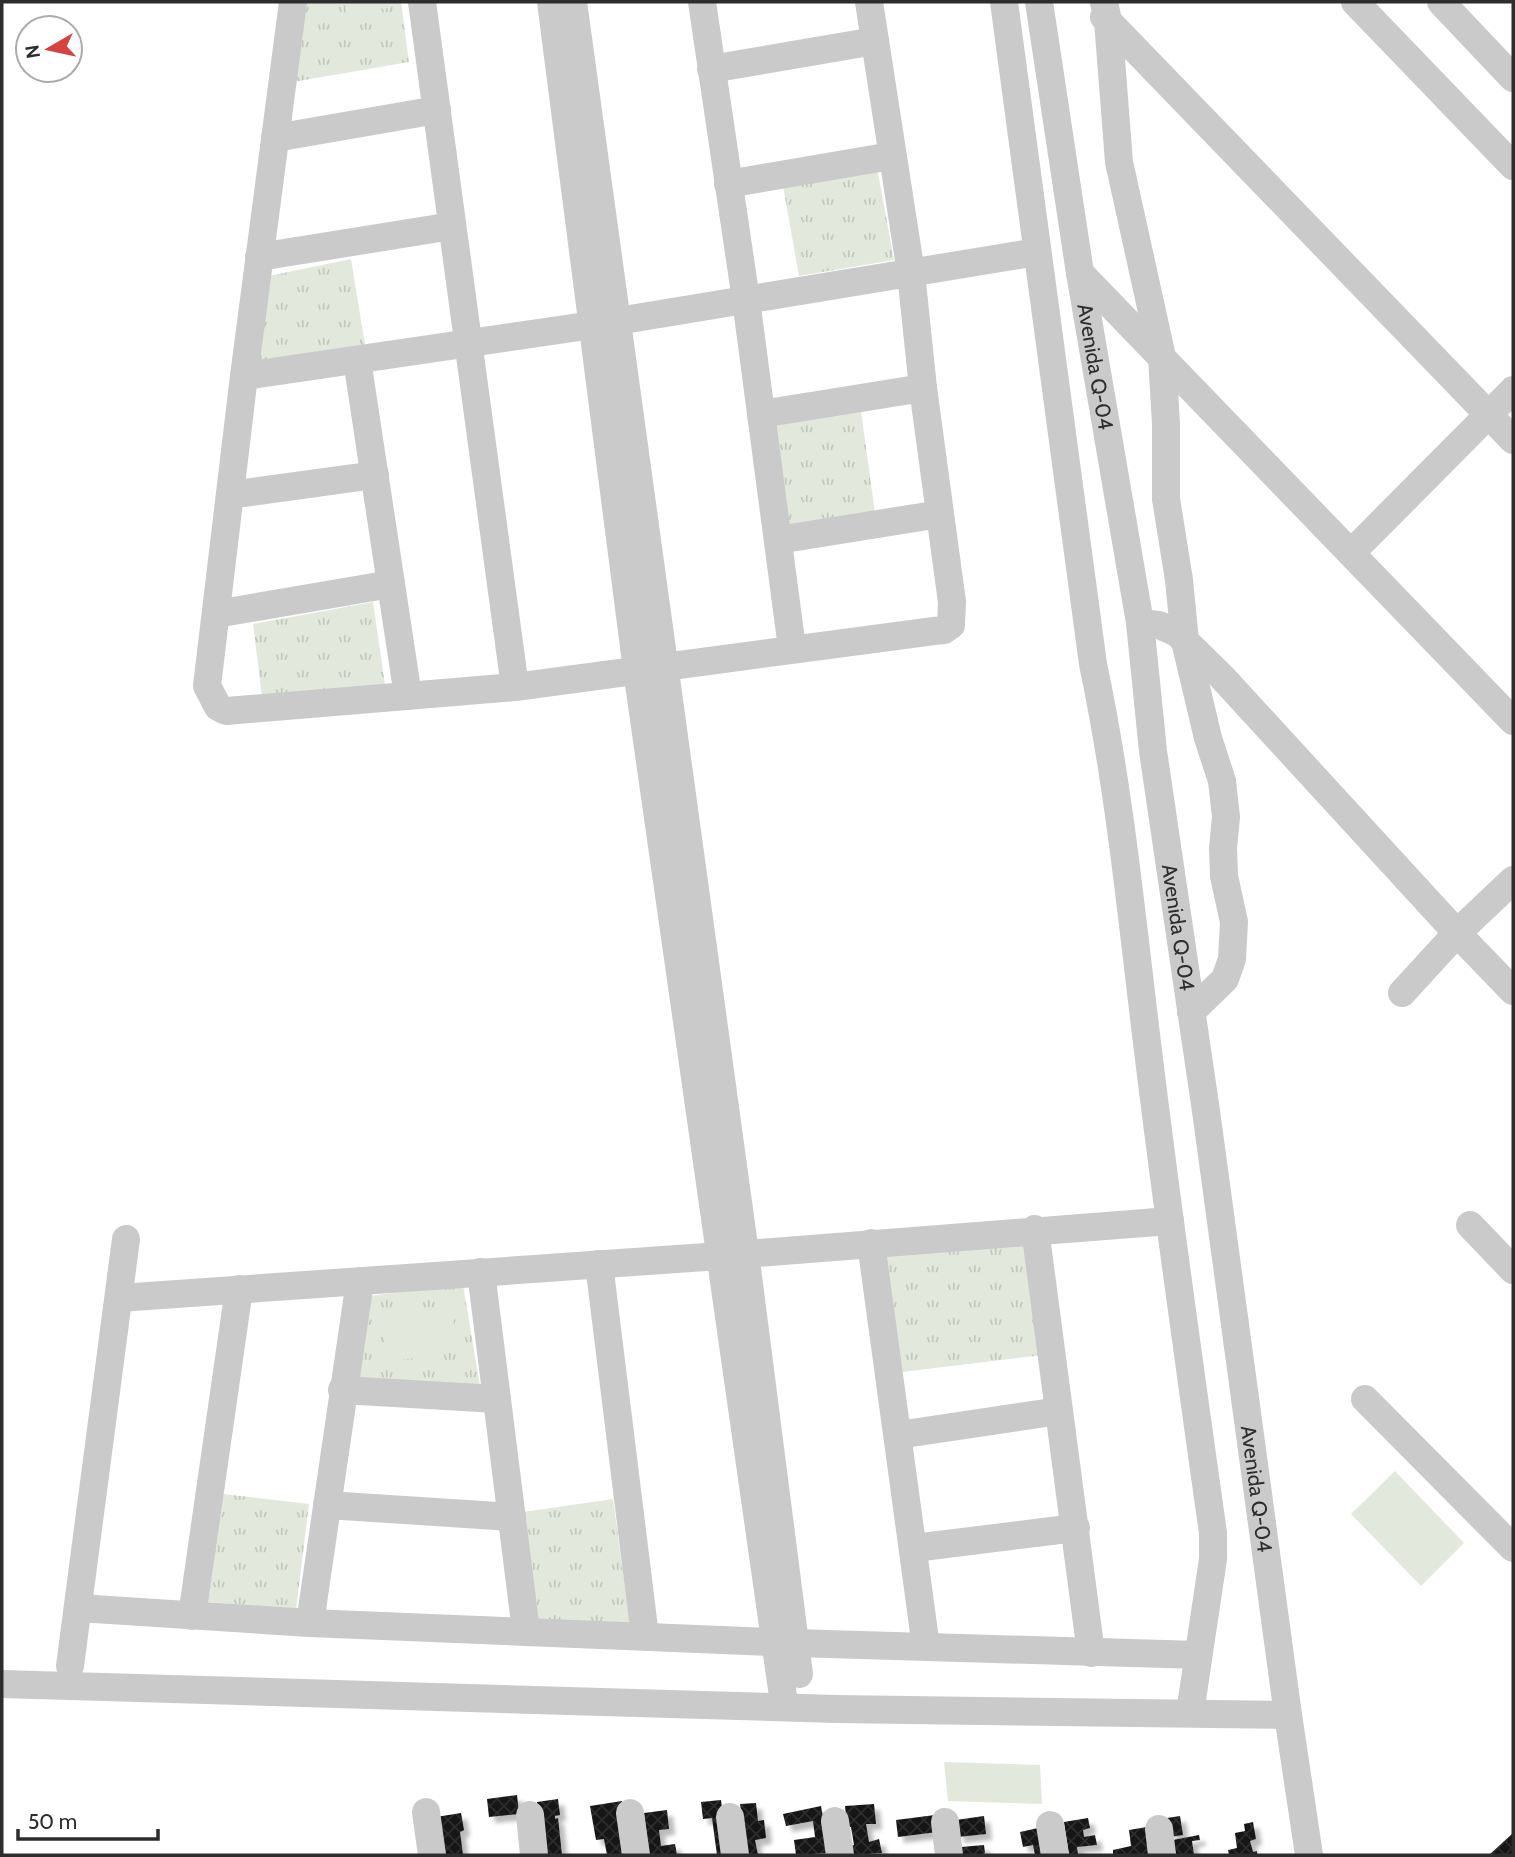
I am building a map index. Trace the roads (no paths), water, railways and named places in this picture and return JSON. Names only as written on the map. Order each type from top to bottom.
[{"type":"street","points":[[293,2],[207,686],[218,707],[226,711],[516,687],[792,648],[944,630],[951,625],[952,602],[923,388],[911,272],[869,2]]},
{"type":"street","points":[[422,2],[516,687]]},
{"type":"street","points":[[551,2],[605,323]]},
{"type":"street","points":[[573,2],[605,323],[650,668],[659,789],[708,1144],[733,1254],[793,1696]]},
{"type":"street","points":[[702,2],[746,299],[792,648]]},
{"type":"street","points":[[1004,2],[1093,664],[1119,816],[1213,1533],[1213,1559],[1191,1706]]},
{"type":"street","name":"Avenida Q-04","points":[[1039,2],[1080,273],[1140,622],[1153,751],[1309,1855]]},
{"type":"street","points":[[1355,2],[1513,166]]},
{"type":"street","points":[[1441,2],[1513,78]]},
{"type":"street","points":[[1100,8],[1119,162],[1162,358],[1166,424],[1166,499],[1179,580],[1185,641],[1208,738],[1222,781],[1226,817],[1224,876],[1234,922],[1232,959],[1225,979],[1191,1012]]},
{"type":"street","points":[[1100,8],[1513,440]]},
{"type":"street","points":[[711,69],[875,41]]},
{"type":"street","points":[[275,138],[437,110]]},
{"type":"street","points":[[728,184],[891,156]]},
{"type":"street","points":[[259,257],[452,226]]},
{"type":"street","points":[[244,376],[605,323],[1037,252]]},
{"type":"street","points":[[1080,273],[1513,721]]},
{"type":"street","points":[[357,360],[408,696]]},
{"type":"street","points":[[761,414],[923,388]]},
{"type":"street","points":[[1351,553],[1513,390]]},
{"type":"street","points":[[230,495],[374,475]]},
{"type":"street","points":[[778,540],[940,514]]},
{"type":"street","points":[[216,614],[391,584]]},
{"type":"street","points":[[1140,622],[1159,625],[1177,633],[1222,677],[1513,991]]},
{"type":"street","points":[[1402,993],[1457,933],[1513,880]]},
{"type":"street","points":[[119,1298],[1170,1221]]},
{"type":"street","points":[[1470,1225],[1513,1269]]},
{"type":"street","points":[[1035,1229],[1091,1653]]},
{"type":"street","points":[[70,1667],[125,1238]]},
{"type":"street","points":[[871,1243],[926,1647]]},
{"type":"street","points":[[599,1264],[645,1636]]},
{"type":"street","points":[[481,1272],[526,1631]]},
{"type":"street","points":[[310,1623],[360,1281]]},
{"type":"street","points":[[192,1616],[239,1289]]},
{"type":"street","points":[[342,1390],[497,1399]]},
{"type":"street","points":[[1365,1399],[1513,1548]]},
{"type":"street","points":[[898,1435],[1059,1411]]},
{"type":"street","points":[[327,1505],[512,1517]]},
{"type":"street","points":[[914,1548],[1076,1528]]},
{"type":"street","points":[[79,1608],[310,1623],[1198,1655]]},
{"type":"street","points":[[2,1684],[863,1710],[1288,1715]]},
{"type":"street","points":[[426,1812],[432,1855]]},
{"type":"street","points":[[630,1813],[636,1855]]},
{"type":"street","points":[[530,1815],[534,1855]]},
{"type":"street","points":[[730,1816],[735,1855]]},
{"type":"street","points":[[835,1821],[840,1855]]},
{"type":"street","points":[[945,1822],[949,1855]]},
{"type":"street","points":[[1050,1825],[1055,1855]]}]
